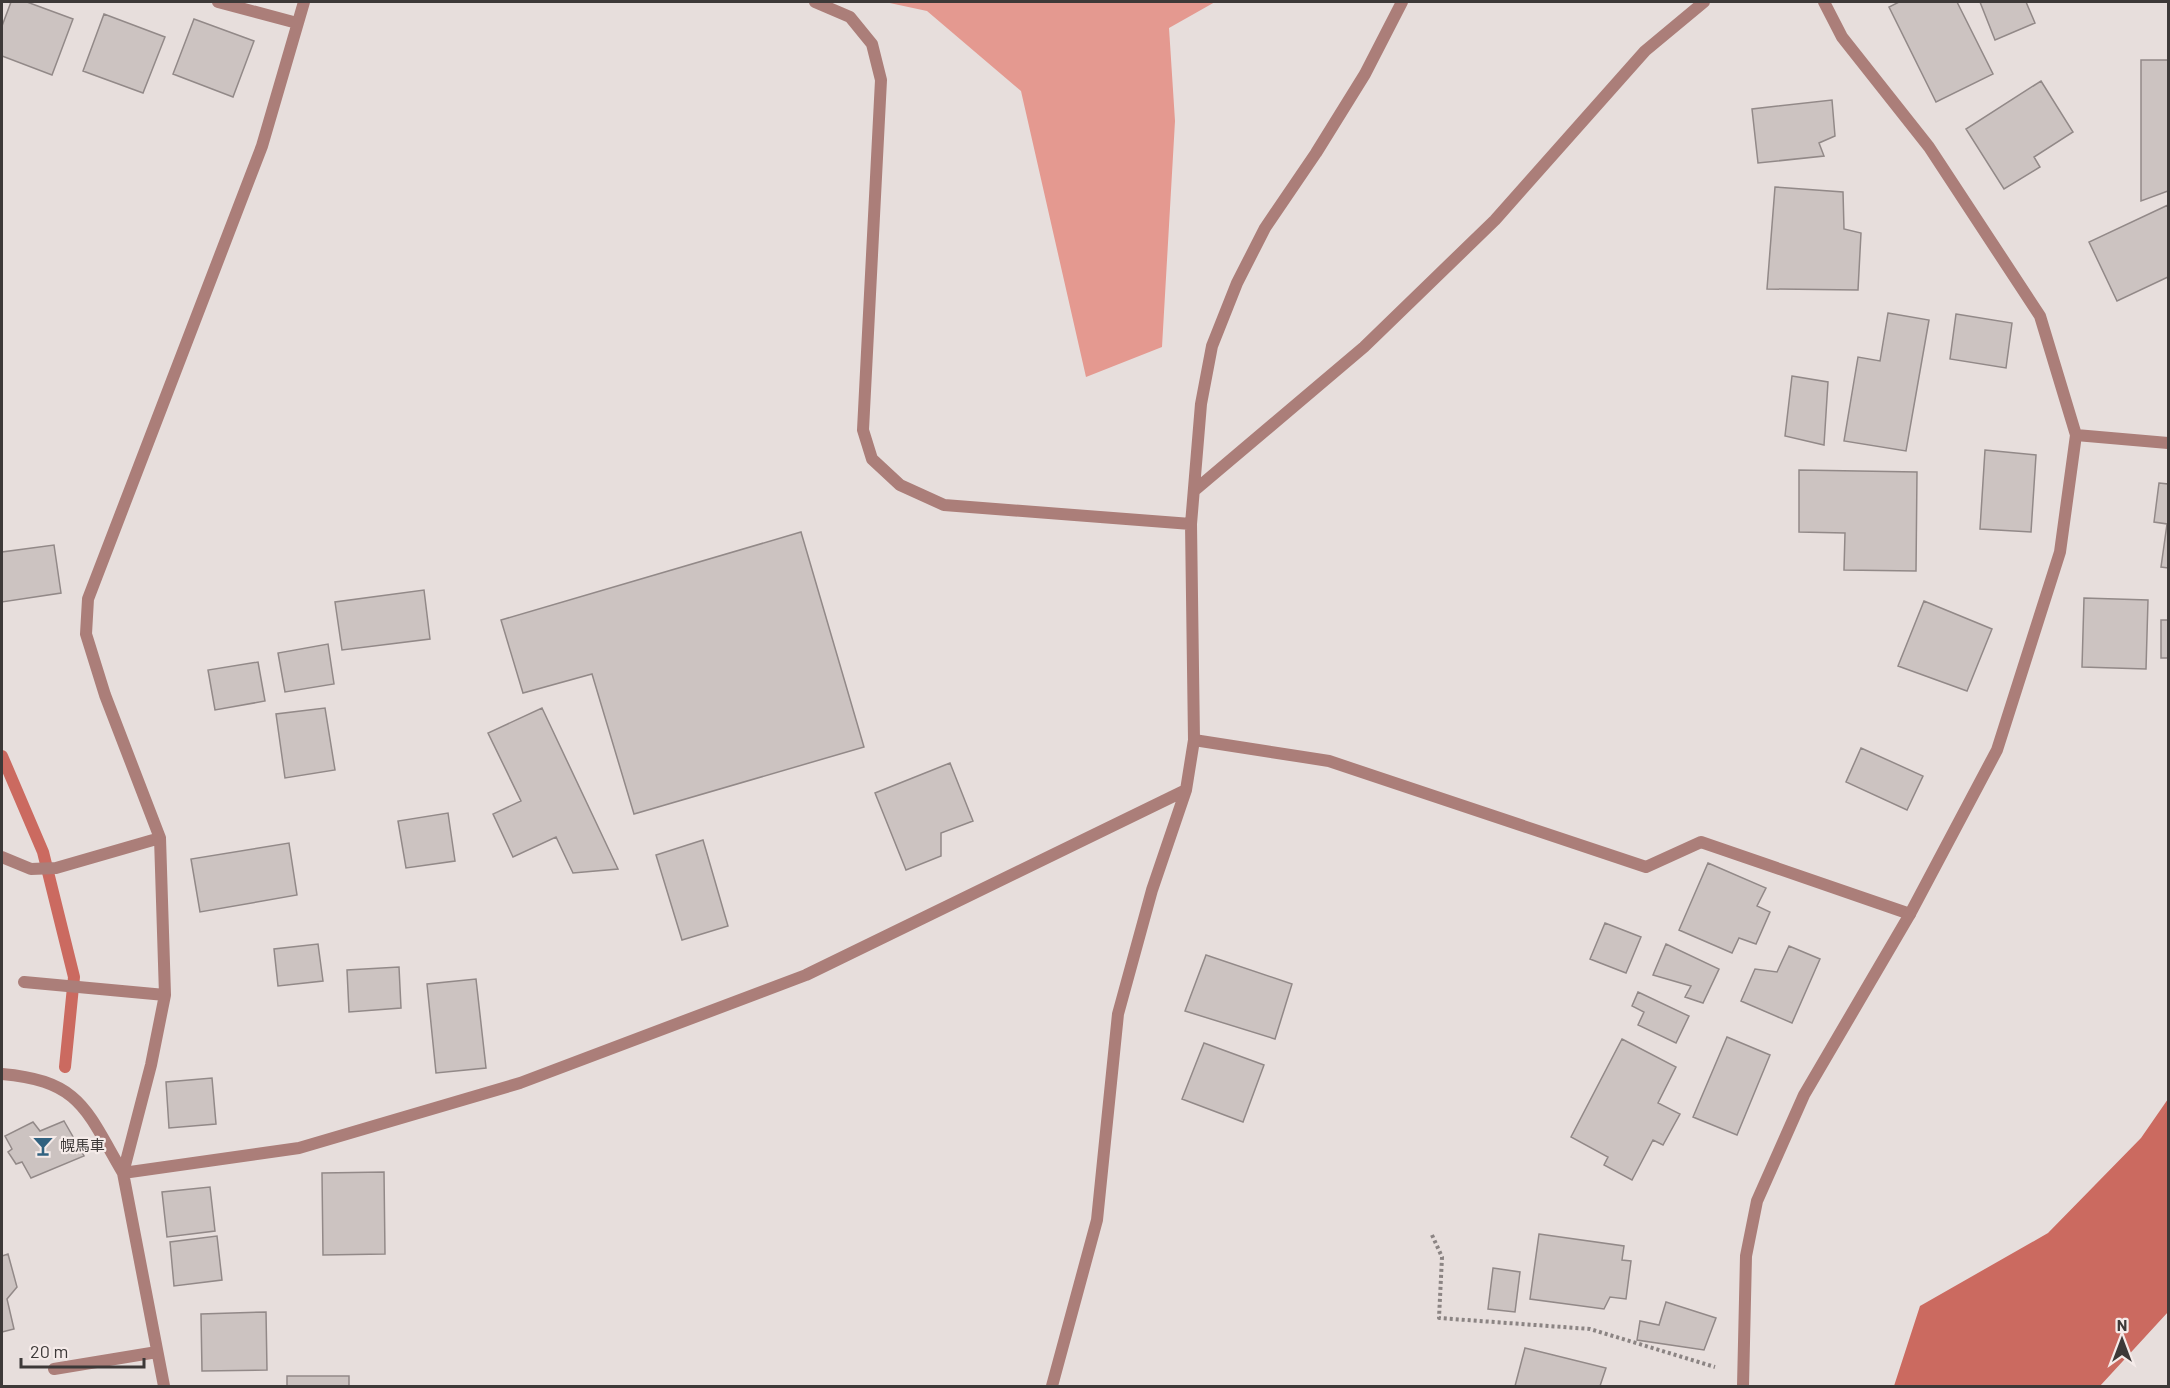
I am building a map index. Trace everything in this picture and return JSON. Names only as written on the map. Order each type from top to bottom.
[{"type":"street","points":[[218,2],[297,23]]},
{"type":"street","points":[[123,1173],[151,1065],[165,995],[160,838],[105,695],[86,634],[88,599],[262,146],[304,2]]},
{"type":"street","points":[[815,2],[850,16],[872,44],[881,80],[863,430],[872,459],[900,484],[944,505],[1191,524]]},
{"type":"street","points":[[1052,1386],[1097,1220],[1118,1014],[1149,901],[1186,790],[1194,740],[1191,524],[1201,404],[1212,346],[1237,283],[1265,228],[1316,153],[1365,74],[1402,2]]},
{"type":"street","points":[[1195,490],[1364,347],[1495,220],[1645,51],[1704,2]]},
{"type":"street","points":[[1743,1381],[1746,1256],[1757,1202],[1804,1095],[1910,914],[1997,750],[2060,552],[2076,435],[2040,316],[1929,147],[1842,37],[1824,2]]},
{"type":"street","points":[[2076,435],[2169,443]]},
{"type":"street","points":[[1194,740],[1329,761],[1646,867],[1701,842],[1910,914]]},
{"type":"street","points":[[123,1173],[298,1148],[520,1083],[806,975],[1186,790]]},
{"type":"street","points":[[2,857],[31,870],[56,868],[160,838]]},
{"type":"street","points":[[24,982],[165,995]]},
{"type":"street","points":[[2,1074],[32,1076],[60,1086],[83,1106],[123,1173],[164,1386]]},
{"type":"street","points":[[54,1369],[157,1352]]},
{"type":"path","points":[[1432,1235],[1442,1257],[1439,1318],[1590,1329],[1743,1381]]},
{"type":"shaded area","points":[[885,2],[1215,2],[1169,28],[1175,121],[1162,347],[1086,377],[1021,91],[927,11]]},
{"type":"shaded area","points":[[2168,1099],[2168,1312],[2100,1386],[1894,1386],[1920,1306],[2048,1233],[2141,1138]]},
{"type":"building","points":[[11,2],[27,2],[73,19],[52,75],[2,56],[2,26]]},
{"type":"building","points":[[1899,2],[1957,2],[1993,74],[1936,102],[1889,7]]},
{"type":"building","points":[[1980,2],[2026,2],[2035,23],[1995,40]]},
{"type":"building","points":[[104,14],[165,37],[143,93],[83,71]]},
{"type":"building","points":[[194,19],[254,41],[233,97],[173,74]]},
{"type":"building","points":[[2141,60],[2168,60],[2168,191],[2141,201]]},
{"type":"building","points":[[2041,81],[2073,132],[2034,157],[2040,167],[2004,189],[1966,129]]},
{"type":"building","points":[[1832,100],[1835,136],[1819,143],[1824,156],[1758,163],[1752,109]]},
{"type":"building","points":[[1775,187],[1843,192],[1844,229],[1861,233],[1858,290],[1767,289]]},
{"type":"building","points":[[2168,205],[2168,277],[2117,301],[2089,242]]},
{"type":"building","points":[[1888,313],[1929,320],[1906,451],[1844,441],[1858,357],[1880,361]]},
{"type":"building","points":[[1956,314],[2012,323],[2006,368],[1950,359]]},
{"type":"building","points":[[1792,376],[1828,382],[1824,445],[1785,436]]},
{"type":"building","points":[[1985,450],[2036,455],[2031,532],[1980,529]]},
{"type":"building","points":[[1799,470],[1917,472],[1916,571],[1844,570],[1845,533],[1799,532]]},
{"type":"building","points":[[2159,483],[2168,484],[2168,568],[2161,567],[2167,524],[2154,522]]},
{"type":"building","points":[[801,532],[864,747],[634,814],[592,674],[523,693],[501,620]]},
{"type":"building","points":[[54,545],[61,593],[2,602],[2,552]]},
{"type":"building","points":[[424,590],[430,639],[342,650],[335,602]]},
{"type":"building","points":[[2084,598],[2148,600],[2146,669],[2082,667]]},
{"type":"building","points":[[1924,601],[1992,629],[1967,691],[1898,666]]},
{"type":"building","points":[[2161,620],[2168,620],[2168,658],[2161,658]]},
{"type":"building","points":[[328,644],[334,684],[285,692],[278,653]]},
{"type":"building","points":[[258,662],[265,701],[215,710],[208,670]]},
{"type":"building","points":[[325,708],[335,770],[285,778],[276,714]]},
{"type":"building","points":[[542,708],[618,869],[573,873],[556,837],[513,857],[493,814],[521,801],[488,733]]},
{"type":"building","points":[[1861,748],[1923,776],[1907,810],[1846,782]]},
{"type":"building","points":[[950,763],[973,821],[941,833],[941,856],[906,870],[875,793]]},
{"type":"building","points":[[448,813],[455,861],[406,868],[398,821]]},
{"type":"building","points":[[703,840],[728,926],[682,940],[656,855]]},
{"type":"building","points":[[289,843],[297,895],[200,912],[191,859]]},
{"type":"building","points":[[1708,863],[1766,888],[1757,906],[1770,912],[1756,944],[1739,938],[1732,953],[1679,930]]},
{"type":"building","points":[[1605,923],[1641,937],[1626,973],[1590,959]]},
{"type":"building","points":[[318,944],[323,981],[278,986],[274,949]]},
{"type":"building","points":[[1666,944],[1719,969],[1703,1003],[1685,997],[1691,986],[1653,975]]},
{"type":"building","points":[[1789,946],[1820,959],[1792,1023],[1741,1001],[1755,969],[1777,972]]},
{"type":"building","points":[[1206,955],[1292,984],[1275,1039],[1185,1011]]},
{"type":"building","points":[[399,967],[401,1008],[349,1012],[347,970]]},
{"type":"building","points":[[476,979],[486,1068],[436,1073],[427,984]]},
{"type":"building","points":[[1638,992],[1689,1016],[1676,1043],[1638,1025],[1644,1012],[1632,1006]]},
{"type":"building","points":[[1727,1037],[1770,1055],[1737,1135],[1693,1117]]},
{"type":"building","points":[[1622,1039],[1676,1067],[1658,1103],[1680,1114],[1663,1145],[1653,1140],[1632,1180],[1604,1165],[1608,1157],[1571,1137]]},
{"type":"building","points":[[1204,1043],[1264,1065],[1243,1122],[1182,1099]]},
{"type":"building","points":[[212,1078],[216,1124],[169,1128],[166,1082]]},
{"type":"building","points":[[64,1121],[84,1156],[31,1178],[22,1162],[16,1164],[8,1152],[12,1149],[5,1136],[33,1122],[40,1131]]},
{"type":"building","points":[[384,1172],[385,1254],[323,1255],[322,1173]]},
{"type":"building","points":[[210,1187],[215,1231],[167,1237],[162,1192]]},
{"type":"building","points":[[1539,1234],[1624,1246],[1622,1260],[1631,1261],[1626,1299],[1610,1297],[1604,1309],[1530,1299]]},
{"type":"building","points":[[217,1236],[222,1280],[174,1286],[170,1242]]},
{"type":"building","points":[[8,1254],[17,1287],[7,1299],[14,1329],[2,1332],[2,1256]]},
{"type":"building","points":[[1493,1268],[1520,1272],[1515,1312],[1488,1309]]},
{"type":"building","points":[[1666,1302],[1716,1318],[1704,1350],[1637,1340],[1640,1321],[1659,1325]]},
{"type":"building","points":[[266,1312],[267,1370],[202,1371],[201,1314]]},
{"type":"building","points":[[1525,1348],[1606,1368],[1600,1386],[1515,1386]]},
{"type":"building","points":[[287,1376],[349,1376],[349,1386],[287,1386]]},
{"type":"waterway","points":[[2,756],[43,852],[74,977],[65,1067]]},
{"type":"place","name":"幌馬車","points":[[43,1146]]}]
